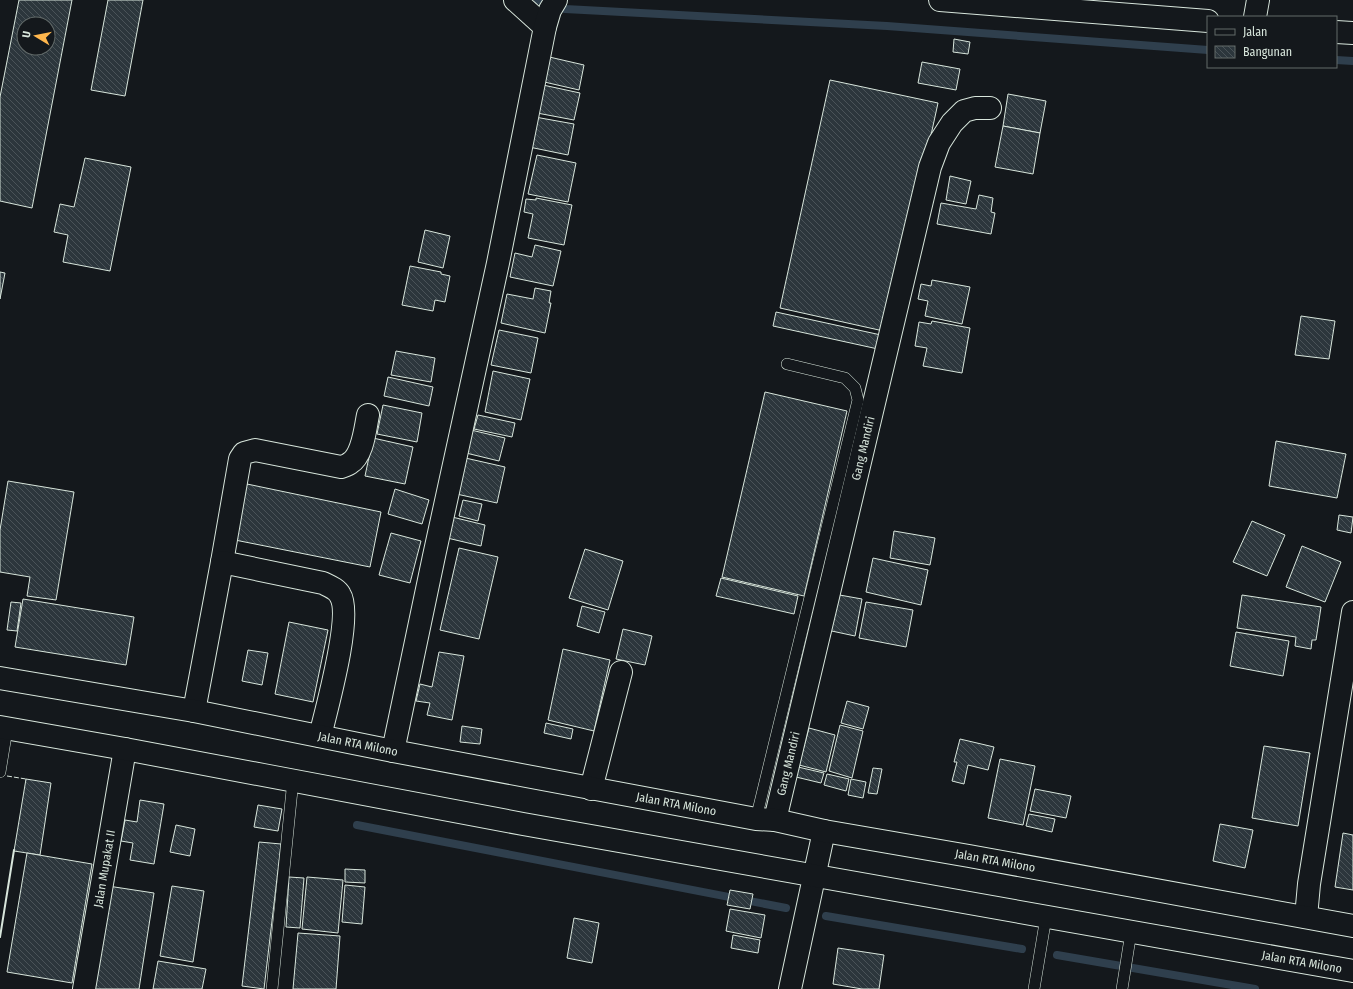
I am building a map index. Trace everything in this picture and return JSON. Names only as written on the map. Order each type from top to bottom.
[{"type":"main road","points":[[393,751],[550,13],[515,0]]},
{"type":"main road","points":[[940,0],[1207,22]]},
{"type":"main road","points":[[1255,16],[1258,0]]},
{"type":"main road","points":[[1337,32],[1353,33]]},
{"type":"main road","name":"Gang Mandiri","points":[[765,819],[930,168],[939,143],[952,123],[964,111],[975,108],[990,108]]},
{"type":"main road","points":[[194,711],[240,459],[244,453],[255,450],[341,466],[351,463],[358,455],[363,441],[368,415]]},
{"type":"main road","points":[[222,562],[323,582],[334,589],[341,596],[344,611],[341,645],[320,736]]},
{"type":"main road","points":[[1306,917],[1309,884],[1353,612]]},
{"type":"main road","points":[[591,789],[621,672]]},
{"type":"main road","name":"Jalan RTA Milono","points":[[0,678],[194,711],[591,789],[765,819],[824,831],[1353,926]]},
{"type":"main road","name":"Jalan RTA Milono","points":[[3,728],[293,780],[523,824],[1353,971]]},
{"type":"main road","name":"Jalan Mupakat II","points":[[84,989],[125,749]]},
{"type":"main road","points":[[790,989],[824,831]]},
{"type":"lane","points":[[765,819],[858,400],[855,388],[845,378],[787,364]]},
{"type":"lane","points":[[0,772],[3,728]]},
{"type":"lane","points":[[272,989],[293,780]]},
{"type":"lane","points":[[1034,989],[1046,917]]},
{"type":"lane","points":[[1122,989],[1131,932]]},
{"type":"building","points":[[19,0],[72,0],[32,208],[0,201],[0,97]]},
{"type":"building","points":[[108,0],[143,0],[125,96],[91,90]]},
{"type":"building","points":[[954,39],[970,42],[968,54],[953,52]]},
{"type":"building","points":[[545,56],[584,65],[579,90],[540,81]]},
{"type":"building","points":[[922,62],[960,69],[956,90],[918,83]]},
{"type":"building","points":[[830,80],[938,103],[888,332],[780,308]]},
{"type":"building","points":[[543,85],[580,93],[574,120],[537,113]]},
{"type":"building","points":[[1008,94],[1046,101],[1040,133],[1003,126]]},
{"type":"building","points":[[535,117],[574,124],[568,155],[529,147]]},
{"type":"building","points":[[1003,126],[1040,133],[1033,174],[995,167]]},
{"type":"building","points":[[537,155],[576,163],[568,202],[528,194]]},
{"type":"building","points":[[85,158],[131,167],[110,271],[63,262],[68,235],[54,232],[60,204],[74,207]]},
{"type":"building","points":[[950,176],[971,181],[966,204],[946,200]]},
{"type":"building","points":[[979,195],[993,198],[991,212],[995,213],[991,234],[937,224],[941,203],[976,209]]},
{"type":"building","points":[[536,198],[572,205],[564,245],[528,238],[533,214],[524,212],[526,199],[536,200]]},
{"type":"building","points":[[425,230],[450,236],[443,268],[418,262]]},
{"type":"building","points":[[535,245],[561,251],[553,286],[510,277],[515,253],[532,257]]},
{"type":"building","points":[[410,266],[441,272],[441,274],[450,276],[445,302],[435,300],[433,311],[402,305]]},
{"type":"building","points":[[0,272],[5,273],[0,299]]},
{"type":"building","points":[[932,280],[970,287],[962,324],[925,316],[928,301],[918,299],[921,284],[931,286]]},
{"type":"building","points":[[535,288],[551,291],[549,303],[551,303],[545,333],[501,323],[507,294],[533,299]]},
{"type":"building","points":[[776,312],[881,335],[878,349],[773,326]]},
{"type":"building","points":[[1301,316],[1335,321],[1329,359],[1295,355]]},
{"type":"building","points":[[932,321],[970,328],[962,373],[923,366],[927,348],[915,346],[919,322],[931,324]]},
{"type":"building","points":[[499,330],[538,338],[531,373],[491,365]]},
{"type":"building","points":[[396,351],[435,358],[431,382],[391,375]]},
{"type":"building","points":[[493,371],[530,379],[521,420],[485,412]]},
{"type":"building","points":[[388,377],[433,387],[429,406],[384,396]]},
{"type":"building","points":[[765,392],[847,411],[804,596],[722,577]]},
{"type":"building","points":[[383,405],[422,413],[417,442],[377,434]]},
{"type":"building","points":[[478,415],[515,423],[512,437],[474,429]]},
{"type":"building","points":[[471,430],[505,438],[499,461],[466,453]]},
{"type":"building","points":[[373,438],[413,447],[405,484],[365,476]]},
{"type":"building","points":[[1276,441],[1346,454],[1337,498],[1269,486]]},
{"type":"building","points":[[461,457],[505,467],[497,503],[452,493]]},
{"type":"building","points":[[8,481],[74,492],[56,600],[27,596],[30,577],[0,572],[0,530]]},
{"type":"building","points":[[247,484],[381,512],[370,567],[235,540]]},
{"type":"building","points":[[395,489],[429,500],[422,524],[388,514]]},
{"type":"building","points":[[463,500],[482,504],[478,521],[459,516]]},
{"type":"building","points":[[1339,515],[1353,517],[1351,533],[1337,530]]},
{"type":"building","points":[[448,516],[485,525],[481,546],[443,537]]},
{"type":"building","points":[[1252,521],[1285,535],[1267,576],[1233,562]]},
{"type":"building","points":[[894,531],[935,538],[930,565],[890,558]]},
{"type":"building","points":[[391,533],[421,541],[410,583],[379,575]]},
{"type":"building","points":[[1302,546],[1341,562],[1325,602],[1286,587]]},
{"type":"building","points":[[459,548],[498,557],[479,639],[440,630]]},
{"type":"building","points":[[585,549],[623,561],[608,610],[569,598]]},
{"type":"building","points":[[873,558],[928,570],[921,605],[866,592]]},
{"type":"building","points":[[721,578],[798,596],[794,614],[716,596]]},
{"type":"building","points":[[834,594],[862,599],[855,636],[827,630]]},
{"type":"building","points":[[1242,595],[1321,607],[1316,640],[1312,640],[1311,649],[1295,646],[1296,637],[1237,628]]},
{"type":"building","points":[[23,599],[134,617],[126,665],[15,647]]},
{"type":"building","points":[[11,602],[21,603],[17,631],[7,630]]},
{"type":"building","points":[[866,602],[913,610],[906,647],[859,638]]},
{"type":"building","points":[[582,606],[605,612],[599,633],[577,626]]},
{"type":"building","points":[[289,622],[328,630],[313,702],[275,694]]},
{"type":"building","points":[[623,629],[652,636],[645,665],[616,659]]},
{"type":"building","points":[[1236,632],[1289,641],[1283,676],[1230,666]]},
{"type":"building","points":[[563,649],[610,660],[594,731],[548,720]]},
{"type":"building","points":[[248,650],[268,653],[262,685],[242,681]]},
{"type":"building","points":[[439,652],[464,656],[452,720],[427,715],[430,703],[416,701],[420,684],[432,687]]},
{"type":"building","points":[[847,701],[869,707],[863,729],[841,723]]},
{"type":"building","points":[[546,723],[573,729],[571,739],[544,733]]},
{"type":"building","points":[[840,725],[863,731],[852,778],[829,771]]},
{"type":"building","points":[[462,726],[482,729],[480,744],[460,742]]},
{"type":"building","points":[[809,728],[835,735],[826,772],[799,765]]},
{"type":"building","points":[[960,739],[994,747],[988,770],[968,765],[964,784],[952,781],[957,762],[954,762]]},
{"type":"building","points":[[1264,746],[1310,753],[1298,826],[1252,818]]},
{"type":"building","points":[[1000,759],[1035,766],[1023,825],[988,818]]},
{"type":"building","points":[[798,767],[824,773],[821,783],[796,777]]},
{"type":"building","points":[[873,768],[882,769],[877,794],[868,793]]},
{"type":"building","points":[[827,774],[849,779],[846,791],[824,785]]},
{"type":"building","points":[[26,779],[51,783],[40,855],[14,851]]},
{"type":"building","points":[[851,779],[866,782],[863,798],[848,795]]},
{"type":"building","points":[[1035,789],[1071,796],[1066,818],[1030,811]]},
{"type":"building","points":[[140,800],[164,804],[154,864],[130,860],[133,843],[121,841],[125,820],[137,822]]},
{"type":"building","points":[[258,805],[282,809],[278,831],[254,827]]},
{"type":"building","points":[[1029,814],[1055,819],[1052,832],[1026,826]]},
{"type":"building","points":[[1220,824],[1253,830],[1245,868],[1213,861]]},
{"type":"building","points":[[176,825],[195,829],[190,856],[170,852]]},
{"type":"building","points":[[1343,833],[1353,835],[1353,890],[1335,887]]},
{"type":"building","points":[[259,842],[281,844],[264,989],[242,986]]},
{"type":"building","points":[[27,853],[92,864],[72,983],[7,972]]},
{"type":"building","points":[[345,869],[365,870],[365,883],[345,882]]},
{"type":"building","points":[[289,877],[304,878],[300,928],[286,927]]},
{"type":"building","points":[[307,877],[343,880],[338,933],[302,929]]},
{"type":"building","points":[[345,885],[365,887],[362,924],[342,922]]},
{"type":"building","points":[[108,886],[154,893],[139,989],[91,989]]},
{"type":"building","points":[[172,886],[204,891],[193,962],[160,956]]},
{"type":"building","points":[[730,890],[753,894],[750,909],[727,905]]},
{"type":"building","points":[[730,909],[765,915],[761,938],[726,931]]},
{"type":"building","points":[[574,918],[599,923],[592,963],[567,958]]},
{"type":"building","points":[[298,933],[340,936],[336,989],[293,989]]},
{"type":"building","points":[[733,935],[760,940],[758,953],[731,948]]},
{"type":"building","points":[[838,948],[884,955],[879,989],[862,989],[833,984]]},
{"type":"building","points":[[158,961],[206,969],[202,989],[153,989]]},
{"type":"waterway","points":[[538,0],[565,9],[887,26],[1207,50]]},
{"type":"waterway","points":[[1337,60],[1353,61]]},
{"type":"waterway","points":[[357,825],[786,908]]},
{"type":"waterway","points":[[826,916],[1022,949]]},
{"type":"waterway","points":[[1057,955],[1255,989]]},
{"type":"fence","points":[[7,776],[26,779],[26,781]]},
{"type":"wall","points":[[0,937],[14,850]]}]
